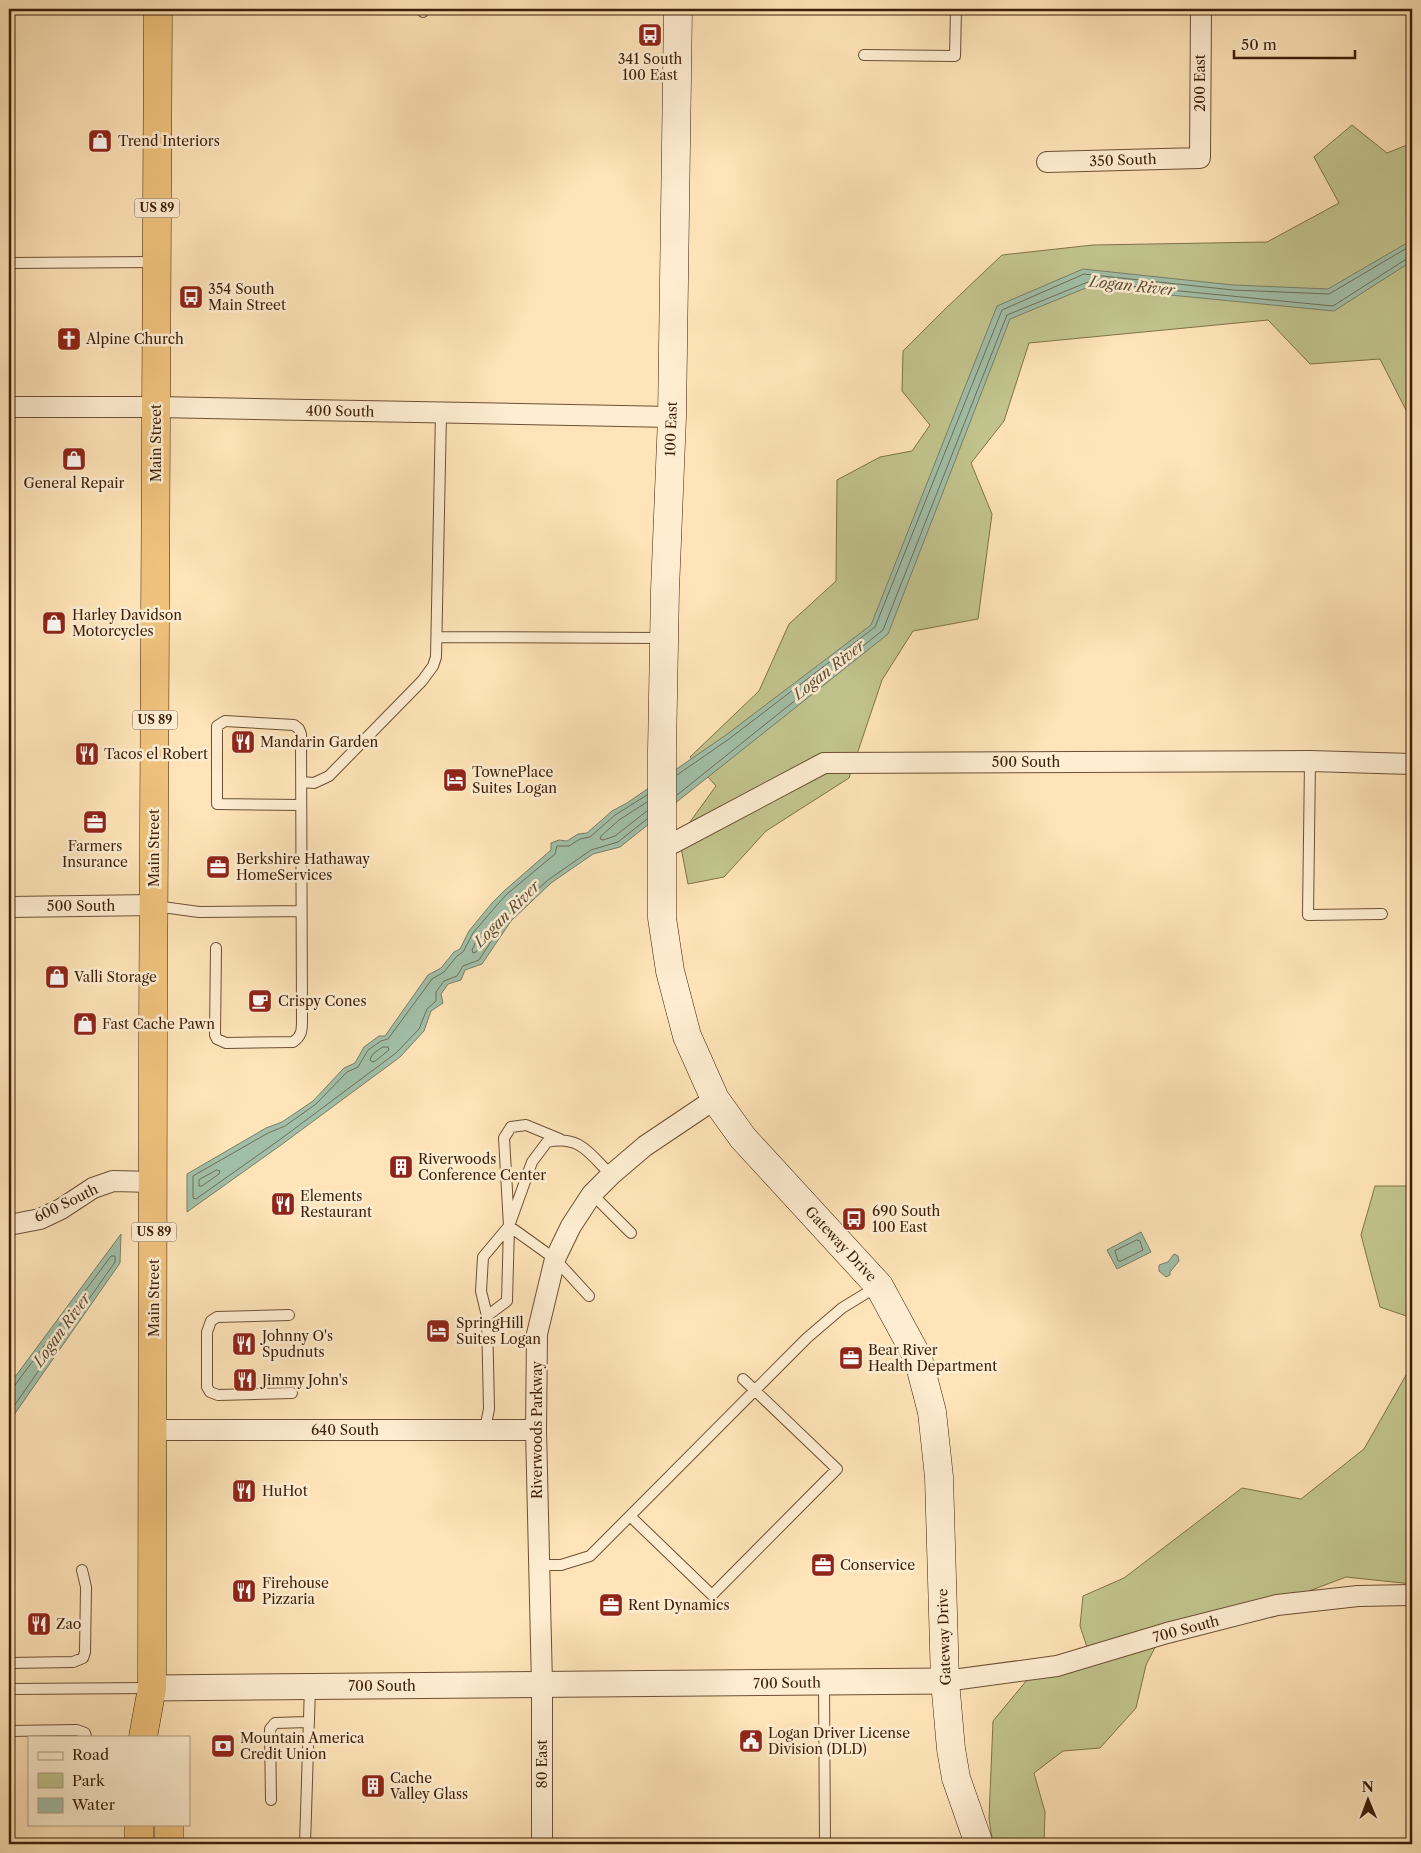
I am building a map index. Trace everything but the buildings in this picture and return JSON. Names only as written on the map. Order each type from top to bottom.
[{"type":"highway","name":"Main Street","points":[[143,1736],[152,1688],[158,9]]},
{"type":"highway","name":"Main Street","points":[[152,1688],[164,1736]]},
{"type":"highway","points":[[139,1826],[139,1844]]},
{"type":"highway","points":[[169,1826],[169,1844]]},
{"type":"main road","name":"100 East","points":[[662,849],[664,638],[672,417],[678,9]]},
{"type":"main road","name":"Gateway Drive","points":[[662,849],[662,918],[670,971],[687,1036],[715,1099],[743,1138],[879,1286],[918,1358],[932,1412],[939,1477],[945,1681],[951,1749],[956,1778],[978,1844]]},
{"type":"street","name":"200 East","points":[[1200,9],[1200,158]]},
{"type":"street","name":"350 South","points":[[1047,162],[1200,158]]},
{"type":"street","name":"400 South","points":[[9,407],[156,407],[672,417]]},
{"type":"street","name":"500 South","points":[[662,849],[824,763],[1310,761],[1412,764]]},
{"type":"street","name":"500 South","points":[[9,907],[154,906]]},
{"type":"street","name":"Riverwoods Parkway","points":[[542,1685],[536,1430],[537,1334],[555,1259],[571,1226],[592,1194],[611,1175],[645,1146],[715,1099]]},
{"type":"street","name":"600 South","points":[[9,1225],[40,1219],[61,1209],[92,1188],[113,1181],[154,1182]]},
{"type":"street","name":"640 South","points":[[154,1430],[536,1430]]},
{"type":"street","name":"700 South","points":[[152,1688],[945,1681],[1057,1666],[1167,1633],[1277,1605],[1358,1596],[1412,1595]]},
{"type":"street","name":"80 East","points":[[542,1685],[542,1844]]},
{"type":"lane","points":[[864,55],[955,56],[956,9]]},
{"type":"lane","points":[[9,263],[157,262]]},
{"type":"lane","points":[[302,782],[314,783],[329,776],[422,681],[433,666],[436,657],[441,413]]},
{"type":"lane","points":[[436,637],[664,638]]},
{"type":"lane","points":[[216,948],[215,1035],[217,1039],[226,1043],[293,1042],[299,1038],[302,1030],[302,782],[299,729],[294,726],[225,721],[217,726],[217,804],[301,805]]},
{"type":"lane","points":[[1310,761],[1308,914],[1382,914]]},
{"type":"lane","points":[[154,906],[199,912],[301,911]]},
{"type":"lane","points":[[487,1316],[506,1301],[509,1226],[504,1138],[511,1127],[526,1125],[560,1139],[578,1142],[611,1175]]},
{"type":"lane","points":[[485,1429],[488,1409],[487,1316],[481,1291],[483,1257],[509,1226],[532,1162],[547,1142],[560,1139]]},
{"type":"lane","points":[[592,1194],[631,1233]]},
{"type":"lane","points":[[509,1226],[555,1259],[589,1296]]},
{"type":"lane","points":[[538,1565],[561,1565],[590,1556],[807,1338],[842,1308],[879,1286]]},
{"type":"lane","points":[[289,1315],[217,1317],[211,1321],[207,1332],[207,1387],[210,1392],[218,1395],[292,1394]]},
{"type":"lane","points":[[630,1516],[712,1595],[837,1469],[743,1379]]},
{"type":"lane","points":[[9,1663],[73,1662],[83,1658],[85,1652],[86,1586],[82,1570]]},
{"type":"lane","points":[[824,1682],[825,1844]]},
{"type":"lane","points":[[305,1844],[310,1687]]},
{"type":"lane","points":[[9,1689],[152,1688]]},
{"type":"lane","points":[[271,1800],[270,1729],[275,1723],[308,1722]]},
{"type":"lane","points":[[9,1731],[77,1730],[85,1733],[86,1736]]},
{"type":"green space","points":[[1352,125],[1387,153],[1412,143],[1412,415],[1408,414],[1380,359],[1310,364],[1268,320],[1029,343],[1004,421],[971,463],[992,514],[978,619],[913,631],[882,680],[849,778],[766,831],[724,877],[688,884],[679,837],[716,786],[690,757],[759,691],[789,624],[836,581],[837,480],[880,457],[912,451],[930,425],[902,391],[903,351],[1002,255],[1093,245],[1267,242],[1339,203],[1314,157]]},
{"type":"green space","points":[[1375,1186],[1412,1186],[1412,1318],[1380,1307],[1361,1235]]},
{"type":"green space","points":[[1412,1355],[1412,1584],[1346,1577],[1246,1615],[1167,1624],[1146,1665],[1136,1708],[1100,1748],[1063,1751],[1034,1773],[1045,1812],[1044,1844],[993,1844],[989,1819],[993,1721],[1032,1674],[1089,1653],[1080,1626],[1083,1596],[1124,1578],[1242,1488],[1301,1499],[1364,1449],[1409,1370]]},
{"type":"water","name":"Logan River","points":[[1412,240],[1412,261],[1334,311],[1088,287],[1010,319],[888,634],[620,847],[593,854],[551,883],[511,921],[482,964],[465,970],[461,980],[448,984],[441,994],[443,1003],[431,1011],[424,1031],[400,1057],[187,1212],[187,1174],[266,1128],[282,1122],[313,1101],[344,1068],[355,1063],[364,1047],[379,1036],[385,1036],[428,975],[441,968],[454,952],[460,949],[469,931],[492,903],[551,850],[551,843],[559,840],[567,841],[578,834],[587,833],[612,811],[627,803],[726,735],[871,625],[997,306],[1083,269],[1233,285],[1328,289]]},
{"type":"water","points":[[1141,1232],[1151,1252],[1117,1269],[1107,1250]]},
{"type":"water","name":"Logan River","points":[[121,1234],[120,1263],[9,1422],[9,1385]]},
{"type":"water","points":[[1174,1254],[1178,1256],[1179,1261],[1170,1272],[1170,1275],[1166,1277],[1159,1271],[1159,1265],[1168,1262]]},
{"type":"place","name":"341 South 100 East","points":[[650,35]]},
{"type":"place","name":"Trend Interiors","points":[[100,141]]},
{"type":"place","name":"354 South Main Street","points":[[191,297]]},
{"type":"place","name":"Alpine Church","points":[[69,339]]},
{"type":"place","name":"General Repair","points":[[74,459]]},
{"type":"place","name":"Harley Davidson Motorcycles","points":[[54,623]]},
{"type":"place","name":"Mandarin Garden","points":[[243,742]]},
{"type":"place","name":"Tacos el Robert","points":[[87,754]]},
{"type":"place","name":"TownePlace Suites Logan","points":[[455,780]]},
{"type":"place","name":"Farmers Insurance","points":[[95,822]]},
{"type":"place","name":"Berkshire Hathaway HomeServices","points":[[218,867]]},
{"type":"place","name":"Valli Storage","points":[[57,977]]},
{"type":"place","name":"Crispy Cones","points":[[260,1001]]},
{"type":"place","name":"Fast Cache Pawn","points":[[85,1024]]},
{"type":"place","name":"Riverwoods Conference Center","points":[[401,1167]]},
{"type":"place","name":"Elements Restaurant","points":[[283,1204]]},
{"type":"place","name":"690 South 100 East","points":[[854,1219]]},
{"type":"place","name":"SpringHill Suites Logan","points":[[438,1331]]},
{"type":"place","name":"Johnny O's Spudnuts","points":[[244,1344]]},
{"type":"place","name":"Bear River Health Department","points":[[851,1358]]},
{"type":"place","name":"Jimmy John's","points":[[245,1380]]},
{"type":"place","name":"HuHot","points":[[244,1491]]},
{"type":"place","name":"Conservice","points":[[823,1565]]},
{"type":"place","name":"Firehouse Pizzaria","points":[[244,1591]]},
{"type":"place","name":"Rent Dynamics","points":[[611,1605]]},
{"type":"place","name":"Zao","points":[[39,1624]]},
{"type":"place","name":"Logan Driver License Division (DLD)","points":[[751,1741]]},
{"type":"place","name":"Mountain America Credit Union","points":[[223,1746]]},
{"type":"place","name":"Cache Valley Glass","points":[[373,1786]]}]
